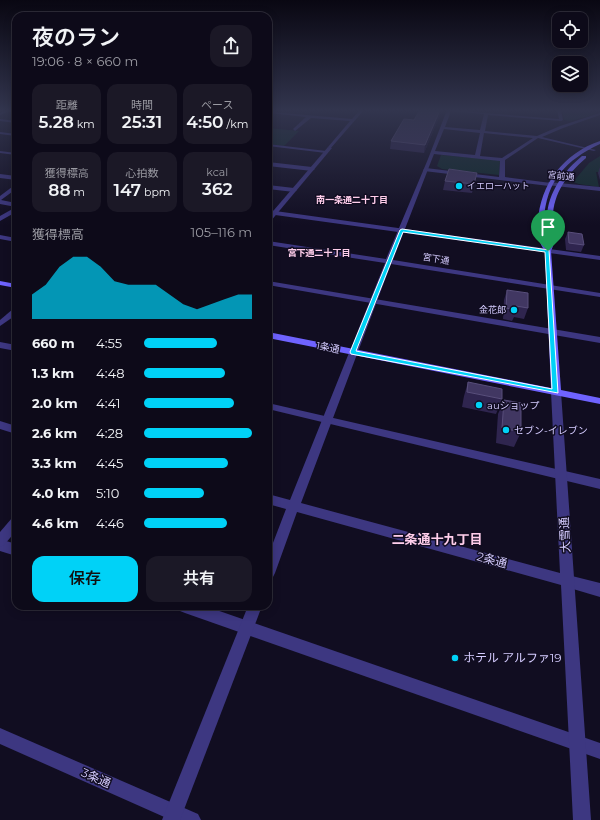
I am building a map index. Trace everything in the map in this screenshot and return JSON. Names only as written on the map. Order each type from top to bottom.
[{"type":"main road","name":"大雪通","points":[[548,251],[542,243],[541,212],[550,184],[561,168],[587,148]]},
{"type":"main road","name":"大雪通","points":[[556,392],[548,251],[552,244],[550,215],[559,185],[574,166],[594,148]]},
{"type":"main road","points":[[0,283],[12,285]]},
{"type":"main road","name":"1条通","points":[[272,337],[600,401]]},
{"type":"street","points":[[302,148],[328,150]]},
{"type":"street","points":[[272,563],[388,262],[434,148]]},
{"type":"street","points":[[477,157],[479,148]]},
{"type":"street","points":[[431,156],[477,157],[503,160],[521,148]]},
{"type":"street","points":[[272,217],[328,150]]},
{"type":"street","points":[[1,153],[12,154]]},
{"type":"street","points":[[502,178],[503,160]]},
{"type":"street","points":[[272,164],[312,169]]},
{"type":"street","name":"宮前通","points":[[426,170],[600,190]]},
{"type":"street","points":[[0,176],[12,178]]},
{"type":"street","points":[[272,187],[294,190]]},
{"type":"street","points":[[0,199],[12,189]]},
{"type":"street","points":[[0,202],[12,204]]},
{"type":"street","points":[[0,219],[12,212]]},
{"type":"street","points":[[272,213],[600,258]]},
{"type":"street","points":[[0,237],[12,239]]},
{"type":"street","name":"宮下通","points":[[272,244],[600,295]]},
{"type":"street","points":[[272,284],[600,340]]},
{"type":"street","points":[[0,324],[12,314]]},
{"type":"street","points":[[0,345],[12,347]]},
{"type":"street","name":"大雪通","points":[[556,392],[582,820]]},
{"type":"street","points":[[272,407],[600,484]]},
{"type":"street","points":[[0,425],[12,429]]},
{"type":"street","name":"2条通","points":[[272,500],[600,590]]},
{"type":"street","points":[[0,541],[12,527]]},
{"type":"street","points":[[0,544],[12,548]]},
{"type":"street","points":[[196,610],[600,751]]},
{"type":"street","points":[[173,816],[253,610]]},
{"type":"street","name":"3条通","points":[[0,736],[173,816],[192,820]]},
{"type":"green space","points":[[441,155],[500,160],[499,175],[442,169],[437,166]]},
{"type":"green space","points":[[600,156],[600,172],[596,172],[599,187],[573,182],[589,163]]},
{"type":"building","points":[[449,169],[477,173],[474,184],[445,181]]},
{"type":"building","points":[[568,232],[582,234],[584,245],[569,243]]},
{"type":"building","points":[[507,290],[528,293],[528,308],[516,306],[516,310],[506,308]]},
{"type":"building","points":[[468,382],[502,389],[502,399],[467,392]]},
{"type":"building","points":[[504,400],[521,403],[521,432],[502,428]]},
{"type":"place","name":"イエローハット","points":[[459,186]]},
{"type":"place","name":"金花郎","points":[[514,310]]},
{"type":"place","name":"auショップ","points":[[479,405]]},
{"type":"place","name":"セブン-イレブン","points":[[506,430]]},
{"type":"place","name":"ホテル アルファ19","points":[[455,658]]},
{"type":"district","name":"南一条通二十丁目","points":[[352,200]]},
{"type":"district","name":"宮下通二十丁目","points":[[319,253]]},
{"type":"district","name":"二条通十九丁目","points":[[437,539]]},
{"type":"route","points":[[402,230],[548,251],[556,392],[353,352],[402,230]]}]
